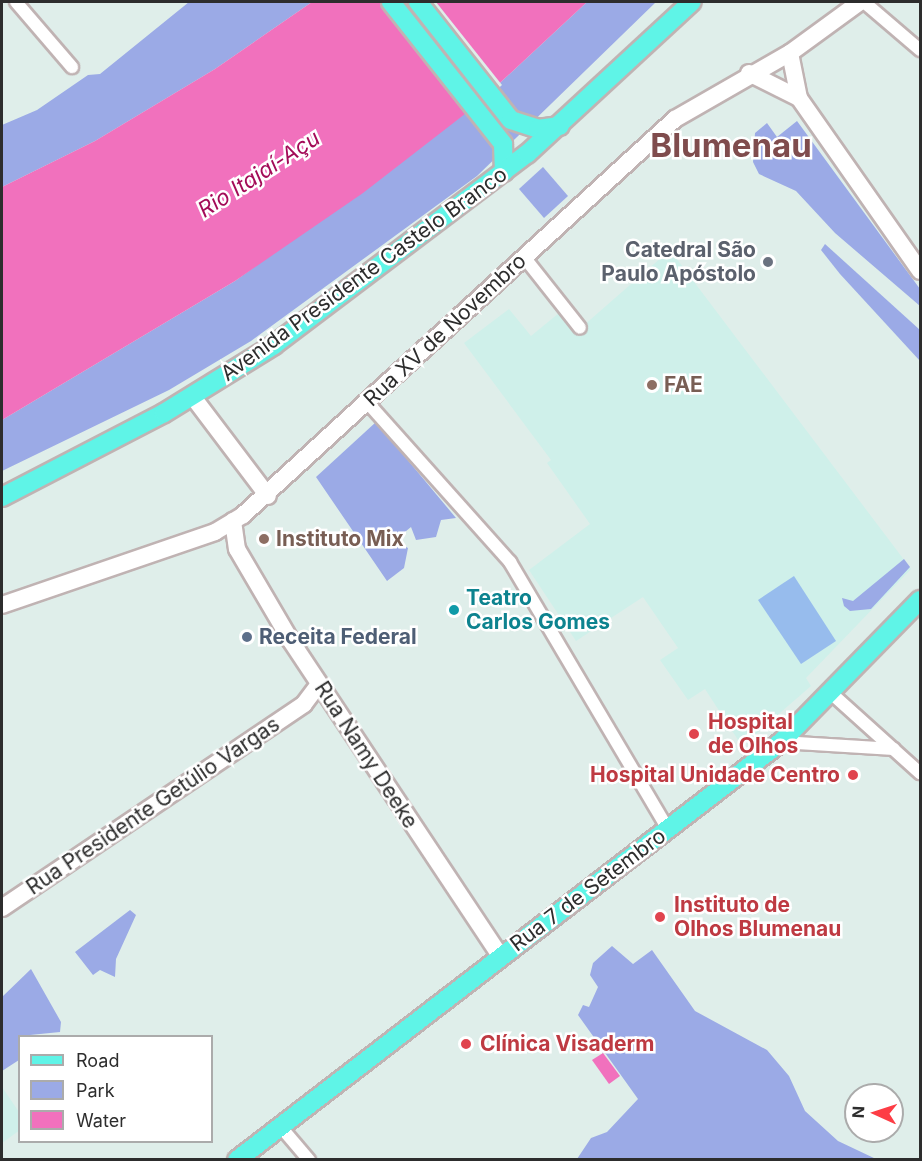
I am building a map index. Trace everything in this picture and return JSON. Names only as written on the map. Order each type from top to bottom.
[{"type":"main road","points":[[392,2],[498,136],[506,150],[504,172]]},
{"type":"main road","points":[[418,2],[511,120],[538,129],[560,126]]},
{"type":"main road","name":"Avenida Presidente Castelo Branco","points":[[2,497],[193,397],[274,345],[504,172],[560,126],[692,2]]},
{"type":"main road","name":"Rua 7 de Setembro","points":[[237,1160],[781,742],[921,600]]},
{"type":"street","points":[[16,2],[72,67]]},
{"type":"street","points":[[862,2],[921,50]]},
{"type":"street","name":"Rua XV de Novembro","points":[[2,605],[215,532],[233,521],[268,496],[675,119],[790,52],[862,2]]},
{"type":"street","points":[[790,52],[799,98],[914,255],[921,271]]},
{"type":"street","points":[[749,74],[799,98]]},
{"type":"street","points":[[524,257],[580,328]]},
{"type":"street","points":[[193,397],[268,496]]},
{"type":"street","points":[[367,402],[478,520],[510,562],[668,829]]},
{"type":"street","name":"Rua Namy Deeke","points":[[233,521],[237,549]]},
{"type":"street","name":"Rua Namy Deeke","points":[[215,532],[237,549],[329,701],[500,956]]},
{"type":"street","name":"Rua Presidente Getúlio Vargas","points":[[2,908],[304,704],[319,684]]},
{"type":"street","points":[[831,693],[921,773]]},
{"type":"street","name":"Rua Presidente Getúlio Vargas","points":[[304,704],[329,701]]},
{"type":"street","points":[[781,742],[895,749]]},
{"type":"street","points":[[280,1126],[309,1160]]},
{"type":"shaded area","points":[[670,250],[911,569],[806,678],[811,686],[742,746],[705,689],[688,700],[660,660],[678,648],[643,597],[576,641],[529,570],[590,524],[547,463],[551,460],[464,343],[509,309],[531,336],[559,313],[575,333]]},
{"type":"shaded area","points":[[794,576],[836,641],[801,664],[758,600]]},
{"type":"shaded area","points":[[2,1087],[18,1111],[18,1131],[2,1143]]},
{"type":"green space","points":[[189,2],[312,2],[215,69],[95,141],[2,187],[2,125],[37,110],[88,75],[100,74]]},
{"type":"green space","points":[[587,2],[656,2],[477,176],[251,341],[169,390],[2,471],[2,420],[235,281],[474,107]]},
{"type":"green space","points":[[797,121],[920,289],[920,306],[835,233],[796,191],[759,174],[753,162],[755,133],[767,123],[777,137]]},
{"type":"green space","points":[[543,167],[568,196],[544,218],[519,189]]},
{"type":"green space","points":[[825,244],[920,330],[920,361],[840,274],[821,250]]},
{"type":"green space","points":[[376,422],[456,518],[441,520],[436,537],[416,540],[411,527],[400,536],[396,542],[408,548],[404,568],[387,581],[316,477]]},
{"type":"green space","points":[[904,559],[910,567],[871,609],[850,611],[844,606],[842,598],[853,601]]},
{"type":"green space","points":[[130,910],[136,915],[116,959],[115,977],[100,970],[93,975],[75,952]]},
{"type":"green space","points":[[612,946],[633,964],[652,950],[695,1011],[767,1050],[789,1076],[805,1111],[838,1141],[876,1159],[577,1159],[591,1138],[607,1132],[638,1099],[578,1015],[583,1005],[589,1007],[598,987],[590,975],[593,963]]},
{"type":"green space","points":[[31,969],[61,1022],[60,1032],[18,1035],[18,1061],[2,1071],[2,997]]},
{"type":"water","name":"Rio Itajaí-Açu","points":[[312,2],[587,2],[474,107],[363,193],[235,281],[2,420],[2,187],[95,141],[215,69]]},
{"type":"water","points":[[603,1053],[620,1076],[609,1084],[592,1060]]},
{"type":"pier","points":[[382,2],[436,2],[502,85],[471,114]]},
{"type":"place","name":"Catedral São Paulo Apóstolo","points":[[768,262]]},
{"type":"place","name":"FAE","points":[[652,385]]},
{"type":"place","name":"Instituto Mix","points":[[264,539]]},
{"type":"place","name":"Teatro Carlos Gomes","points":[[454,610]]},
{"type":"place","name":"Receita Federal","points":[[247,637]]},
{"type":"place","name":"Hospital de Olhos","points":[[694,734]]},
{"type":"place","name":"Hospital Unidade Centro","points":[[853,775]]},
{"type":"place","name":"Instituto de Olhos Blumenau","points":[[660,917]]},
{"type":"place","name":"Clínica Visaderm","points":[[466,1044]]},
{"type":"district","name":"Blumenau","points":[[731,146]]}]
